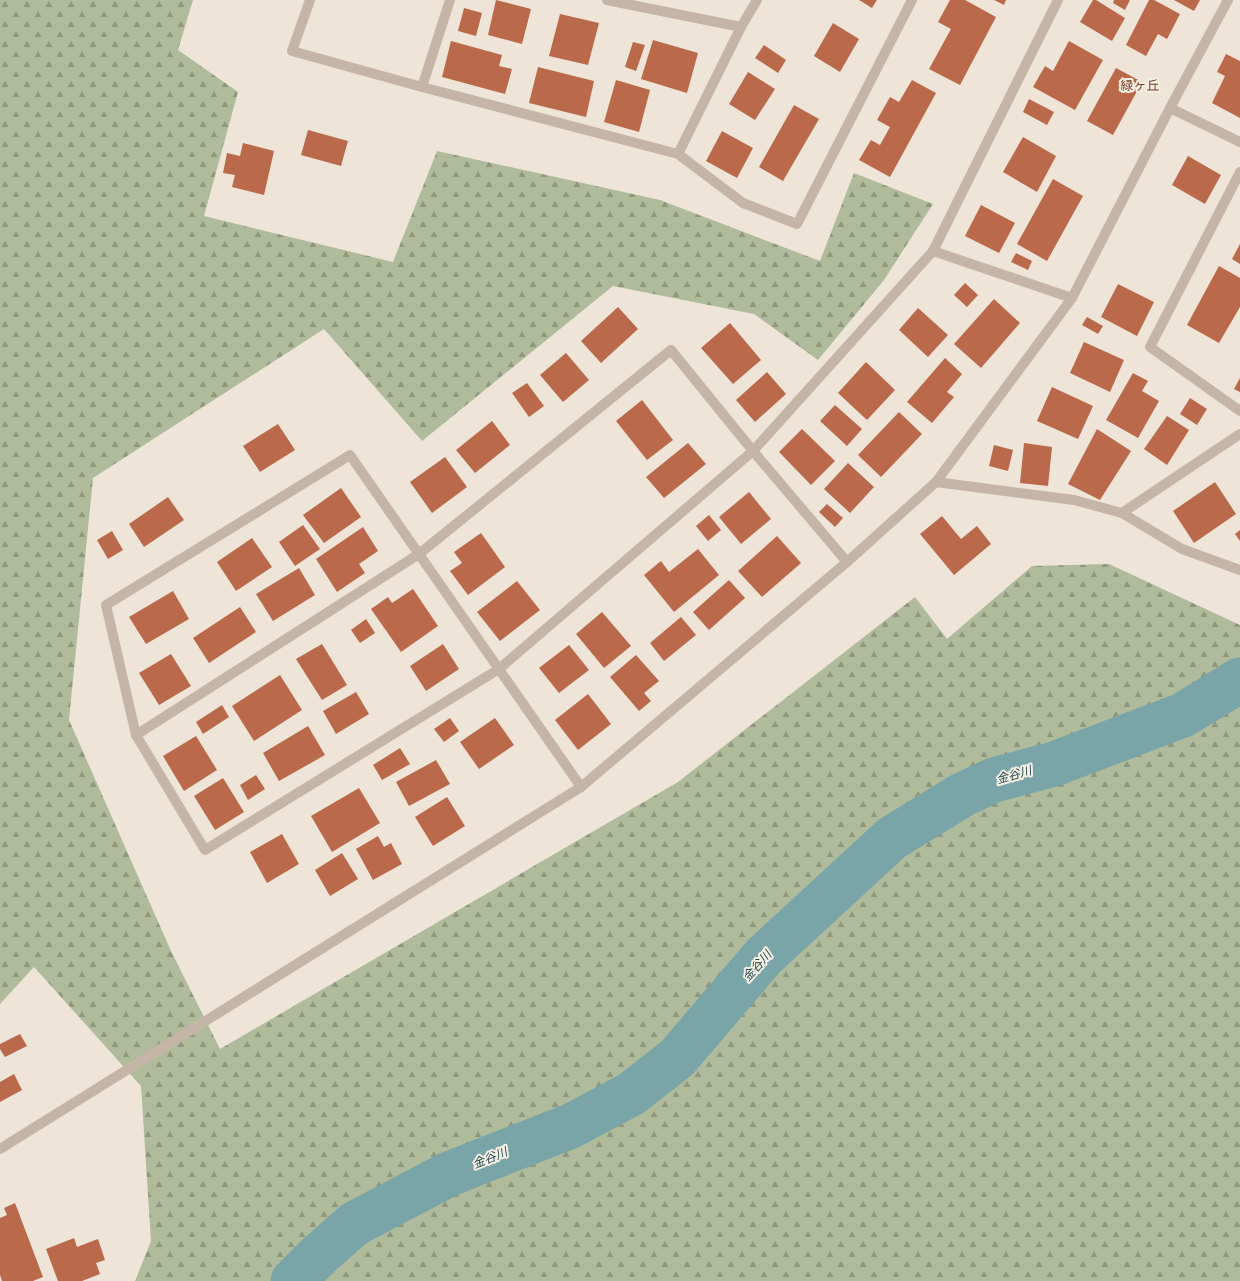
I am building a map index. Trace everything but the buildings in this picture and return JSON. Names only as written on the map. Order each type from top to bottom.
[{"type":"street","points":[[310,0],[292,51],[422,87],[678,154],[743,203],[797,224],[912,0]]},
{"type":"street","points":[[422,87],[450,0]]},
{"type":"street","points":[[607,0],[742,27]]},
{"type":"street","points":[[678,154],[757,0]]},
{"type":"street","points":[[581,787],[499,669],[419,554],[350,455],[106,605],[136,735],[204,850],[499,669],[753,451],[933,251],[1058,0]]},
{"type":"street","points":[[0,1149],[581,787],[847,562],[936,482],[1072,298],[1170,108],[1228,0]]},
{"type":"street","points":[[1170,108],[1240,142]]},
{"type":"street","points":[[1240,172],[1150,347],[1240,411]]},
{"type":"street","points":[[933,251],[1072,298]]},
{"type":"street","points":[[136,735],[419,554],[671,350],[753,451],[847,562]]},
{"type":"street","points":[[1122,513],[1240,434]]},
{"type":"street","points":[[936,482],[1074,500],[1122,513],[1182,550],[1240,570]]},
{"type":"green space","points":[[0,0],[193,0],[178,50],[238,92],[204,216],[393,262],[437,151],[660,200],[820,261],[854,173],[933,204],[884,280],[818,360],[754,314],[613,286],[422,441],[324,329],[93,478],[69,720],[171,951],[220,1049],[678,782],[915,597],[947,639],[1032,566],[1109,564],[1240,625],[1240,1281],[135,1281],[151,1241],[141,1086],[34,967],[0,1004]]},
{"type":"waterway","name":"金谷川","points":[[293,1281],[354,1224],[449,1174],[571,1126],[631,1094],[677,1058],[763,957],[892,838],[962,795],[994,780],[1054,764],[1183,715],[1240,680]]},
{"type":"district","name":"緑ヶ丘","points":[[1140,85]]}]
